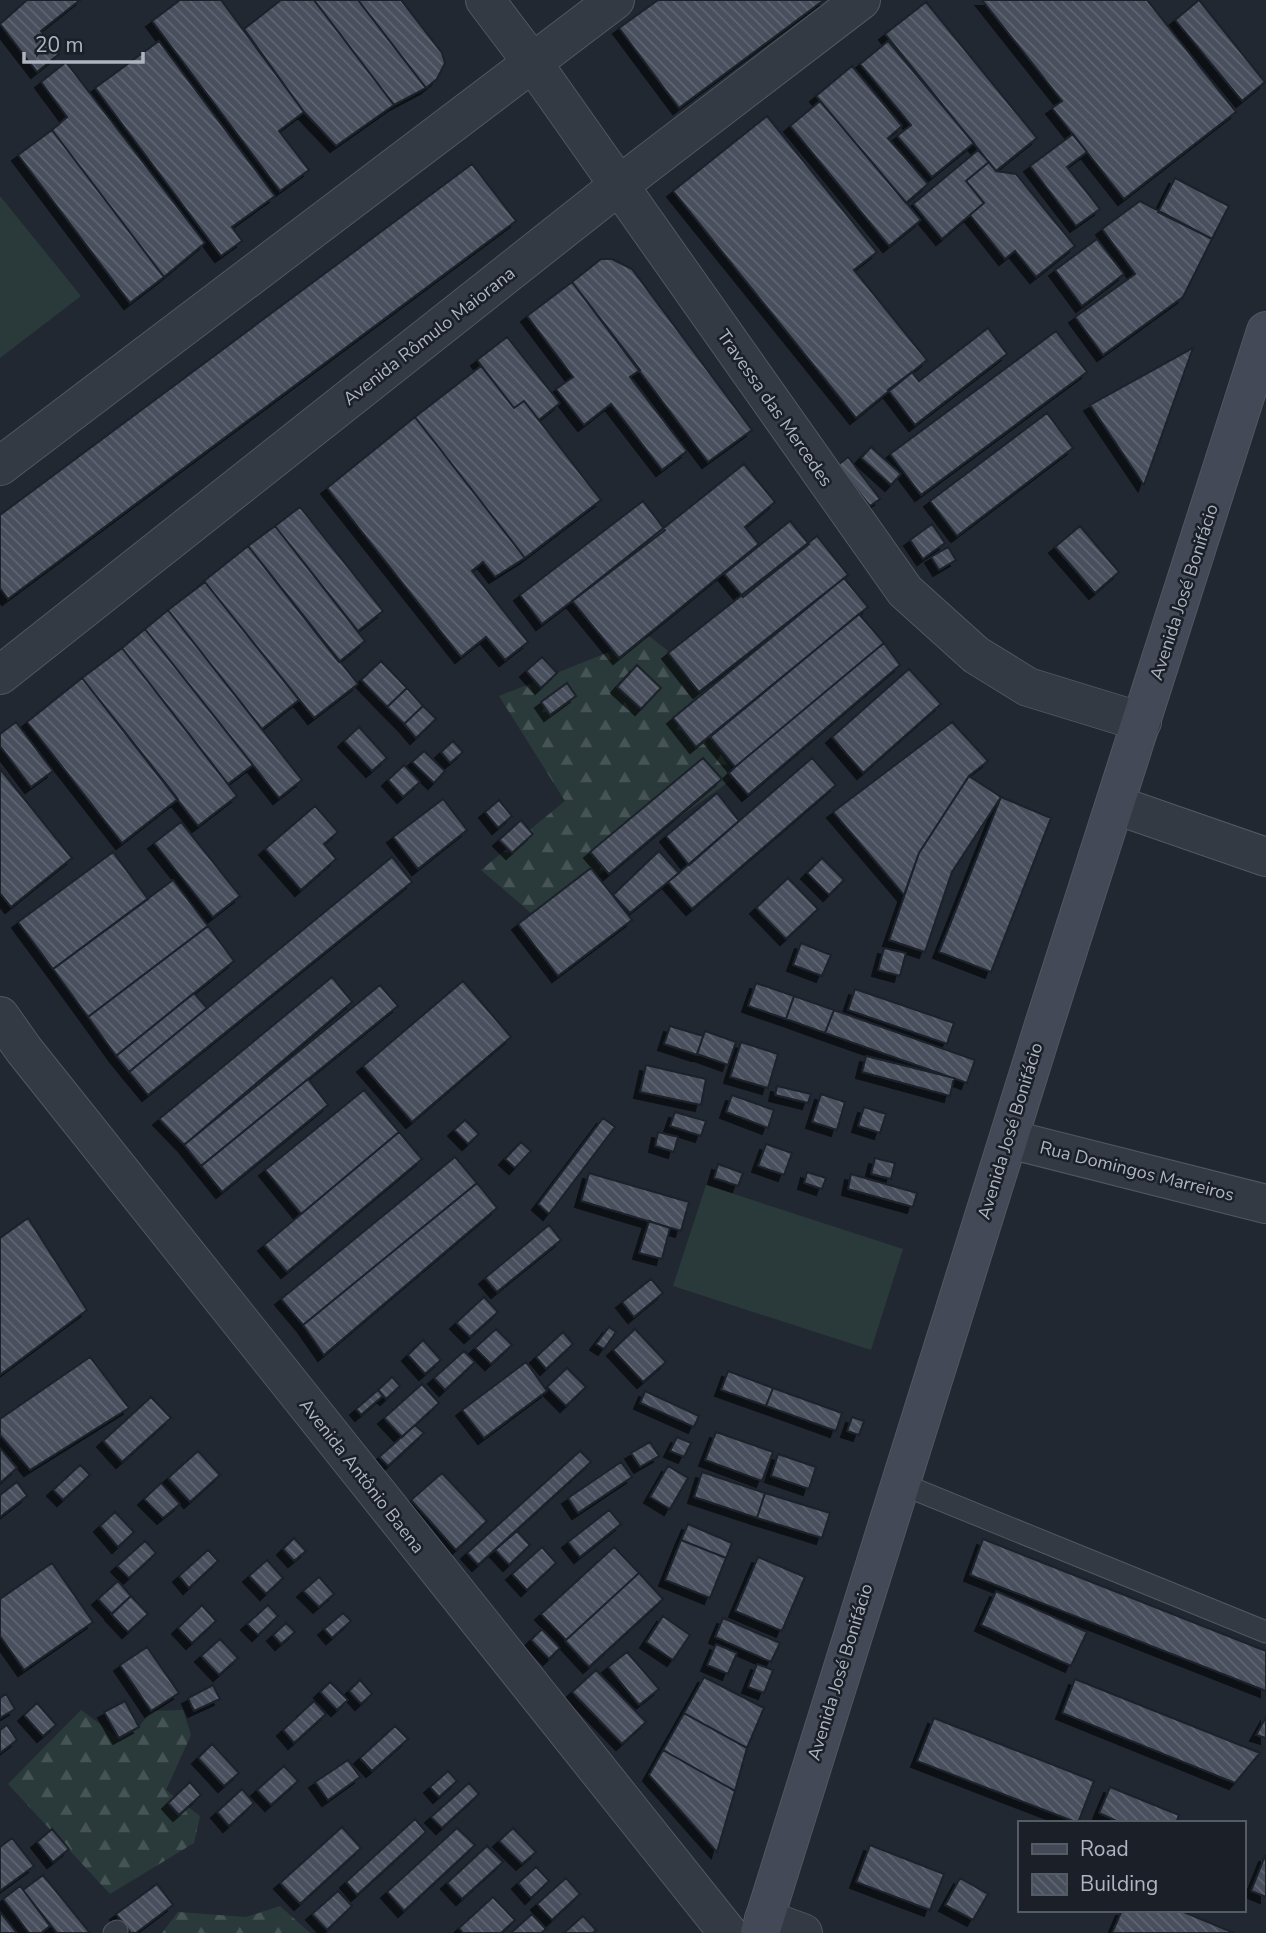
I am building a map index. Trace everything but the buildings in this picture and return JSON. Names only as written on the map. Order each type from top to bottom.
[{"type":"main road","name":"Avenida José Bonifácio","points":[[762,1926],[899,1483],[1266,331]]},
{"type":"street","name":"Travessa das Mercedes","points":[[485,0],[532,62],[905,591],[976,655],[1028,687],[1142,722]]},
{"type":"street","points":[[0,466],[615,0]]},
{"type":"street","name":"Avenida Rômulo Maiorana","points":[[0,675],[618,186],[861,0]]},
{"type":"street","points":[[1116,805],[1266,857]]},
{"type":"street","name":"Avenida Antônio Baena","points":[[0,1016],[33,1061],[728,1933]]},
{"type":"street","name":"Rua Domingos Marreiros","points":[[1009,1139],[1266,1204]]},
{"type":"street","points":[[762,1926],[803,1933]]},
{"type":"lane","points":[[899,1483],[1266,1632]]},
{"type":"green space","points":[[0,196],[81,296],[0,358]]},
{"type":"green space","points":[[649,636],[712,685],[734,778],[538,919],[481,870],[565,801],[499,696]]},
{"type":"green space","points":[[706,1185],[903,1249],[871,1350],[673,1286]]},
{"type":"green space","points":[[81,1710],[119,1738],[139,1727],[151,1711],[183,1710],[191,1735],[166,1790],[200,1816],[194,1843],[110,1894],[8,1784]]},
{"type":"green space","points":[[280,1906],[310,1933],[162,1933],[178,1912],[246,1917]]}]
